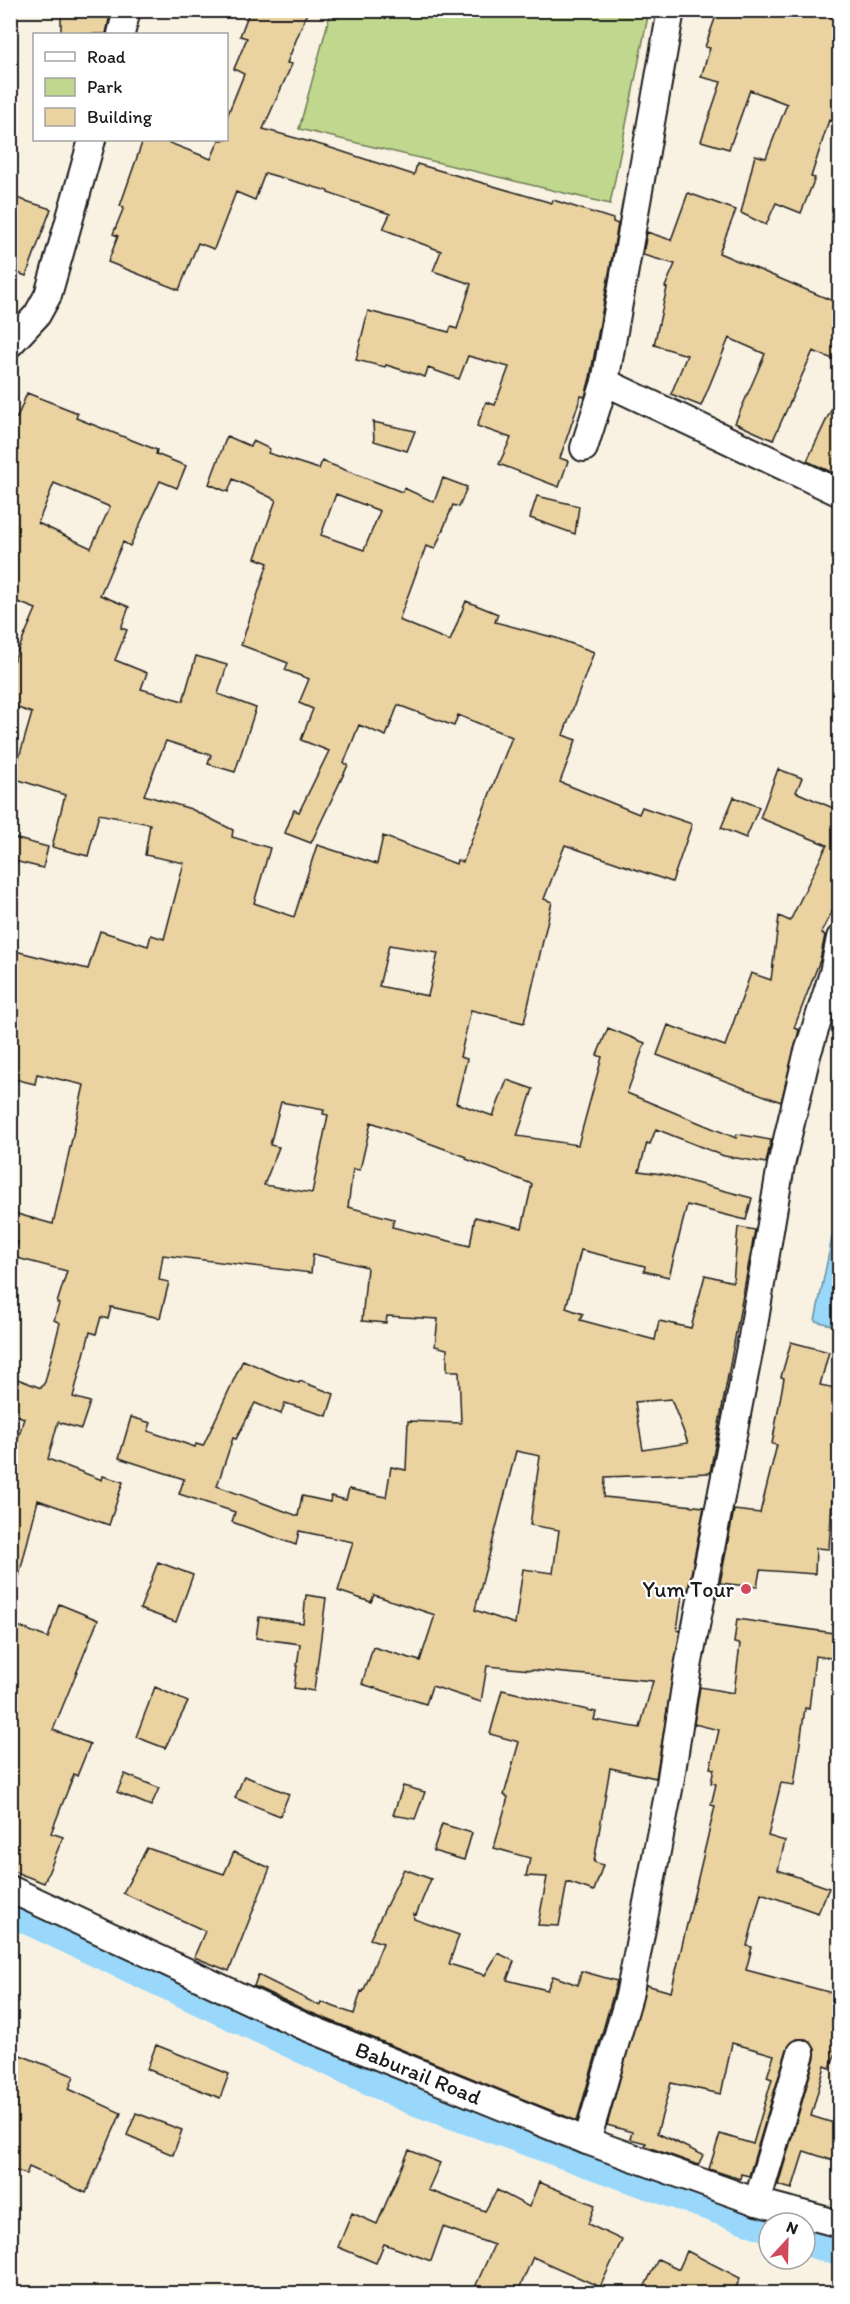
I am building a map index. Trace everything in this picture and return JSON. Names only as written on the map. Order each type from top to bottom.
[{"type":"street","points":[[121,33],[127,10]]},
{"type":"street","points":[[584,448],[605,382],[671,10]]},
{"type":"street","points":[[10,344],[37,315],[48,295],[92,141]]},
{"type":"street","points":[[605,382],[840,493]]},
{"type":"street","points":[[587,2141],[629,1996],[670,1784],[688,1667],[752,1336],[781,1165],[807,1054],[833,973],[840,938]]},
{"type":"street","name":"Baburail Road","points":[[10,1889],[301,2025],[587,2141],[757,2202],[840,2224]]},
{"type":"street","points":[[757,2202],[801,2053]]},
{"type":"green space","points":[[331,11],[649,11],[610,204],[299,129]]},
{"type":"water","points":[[839,1204],[840,1327],[815,1321]]},
{"type":"building","points":[[61,10],[111,10],[106,33],[61,33]]},
{"type":"building","points":[[250,10],[308,10],[287,63],[292,64],[263,129],[414,175],[417,164],[552,203],[553,200],[613,219],[613,222],[618,224],[590,378],[585,397],[581,396],[560,458],[568,461],[559,487],[499,464],[511,438],[477,426],[486,402],[495,405],[509,367],[468,356],[459,379],[428,368],[425,377],[386,365],[385,367],[356,360],[368,311],[449,332],[451,327],[457,329],[471,284],[433,271],[441,251],[383,229],[390,214],[328,193],[328,191],[265,173],[255,200],[236,192],[214,249],[198,243],[179,290],[108,262],[118,236],[113,234],[124,207],[120,206],[143,141],[165,141],[211,159],[219,141],[228,141],[228,114],[244,74],[234,69],[247,38],[240,36]]},
{"type":"building","points":[[718,10],[813,10],[840,20],[840,124],[829,120],[811,177],[815,178],[801,213],[776,203],[766,225],[741,213],[755,155],[766,158],[787,104],[750,90],[729,149],[701,141],[721,82],[701,77],[710,48],[705,47]]},
{"type":"building","points":[[688,193],[736,210],[719,253],[840,304],[840,362],[813,351],[773,440],[735,423],[765,354],[729,338],[701,406],[671,394],[687,355],[654,345],[667,288],[665,287],[675,264],[643,255],[647,232],[671,240]]},
{"type":"building","points":[[10,196],[51,209],[26,276],[10,270]]},
{"type":"building","points":[[840,391],[840,476],[807,461]]},
{"type":"building","points":[[27,393],[78,413],[76,418],[157,450],[156,454],[186,466],[177,488],[160,481],[130,546],[123,542],[100,595],[129,607],[121,628],[127,630],[115,660],[147,673],[141,689],[183,701],[196,656],[227,665],[218,694],[256,708],[235,772],[208,764],[211,755],[166,741],[144,795],[191,809],[233,830],[232,837],[270,848],[254,903],[294,917],[317,845],[377,864],[383,836],[456,864],[457,860],[463,862],[512,737],[458,715],[454,726],[398,705],[386,736],[359,725],[344,763],[348,765],[311,843],[285,833],[294,810],[299,812],[329,751],[301,740],[313,709],[299,703],[309,679],[285,670],[288,663],[241,645],[268,563],[255,558],[276,500],[233,479],[228,492],[209,484],[227,436],[250,446],[253,441],[270,449],[268,453],[319,469],[322,461],[402,492],[404,488],[434,502],[443,478],[467,487],[459,507],[453,505],[435,549],[426,546],[399,620],[450,641],[466,601],[498,614],[495,622],[556,638],[594,652],[563,735],[576,740],[560,782],[639,814],[642,807],[692,824],[672,882],[565,845],[544,899],[552,902],[524,1023],[471,1010],[460,1057],[467,1059],[456,1103],[493,1116],[507,1080],[533,1089],[517,1136],[578,1145],[602,1057],[597,1055],[608,1028],[645,1043],[627,1093],[736,1138],[737,1134],[771,1140],[766,1163],[724,1156],[656,1129],[650,1144],[647,1143],[639,1171],[662,1174],[752,1198],[746,1220],[687,1205],[669,1277],[644,1271],[645,1266],[581,1250],[566,1308],[583,1314],[580,1320],[655,1340],[659,1321],[691,1328],[705,1275],[733,1282],[738,1227],[755,1230],[710,1473],[605,1477],[604,1497],[704,1507],[688,1590],[683,1590],[677,1630],[680,1631],[656,1778],[610,1768],[594,1862],[603,1865],[594,1891],[567,1882],[559,1926],[538,1925],[547,1877],[526,1876],[530,1858],[494,1848],[508,1797],[504,1795],[519,1742],[490,1734],[502,1690],[596,1712],[594,1720],[640,1728],[653,1681],[487,1666],[481,1702],[432,1686],[426,1704],[362,1684],[373,1647],[420,1661],[435,1615],[374,1595],[371,1602],[338,1591],[353,1542],[299,1531],[296,1545],[232,1522],[235,1512],[179,1494],[184,1479],[119,1458],[131,1417],[151,1423],[148,1431],[195,1447],[196,1444],[203,1446],[243,1360],[279,1376],[334,1394],[327,1416],[285,1403],[281,1414],[255,1403],[236,1439],[233,1438],[217,1486],[298,1516],[302,1496],[330,1502],[331,1496],[346,1500],[349,1489],[386,1497],[391,1467],[406,1470],[408,1421],[461,1423],[459,1371],[447,1371],[447,1349],[435,1346],[438,1319],[387,1316],[386,1323],[362,1321],[367,1267],[313,1254],[311,1273],[163,1255],[159,1280],[169,1282],[160,1318],[111,1307],[108,1319],[101,1317],[96,1334],[90,1332],[73,1397],[90,1402],[81,1429],[58,1422],[48,1459],[102,1480],[103,1476],[123,1482],[109,1525],[38,1500],[18,1580],[10,1579],[10,1468],[24,1418],[10,1413],[10,1376],[41,1388],[45,1382],[60,1323],[54,1320],[59,1304],[57,1303],[67,1271],[13,1257],[18,1242],[10,1242],[10,1212],[53,1224],[84,1085],[37,1074],[35,1084],[10,1078],[10,991],[15,951],[88,969],[100,931],[148,946],[151,935],[164,939],[184,863],[145,855],[150,824],[99,814],[88,856],[52,847],[65,795],[13,778],[32,713],[10,705],[10,669],[36,609],[10,599],[10,416],[17,418]],"holes":[[[54,483],[110,507],[91,548],[38,523]],[[336,494],[380,511],[364,550],[321,535]],[[389,945],[438,953],[428,996],[379,986]],[[281,1102],[324,1110],[323,1114],[328,1115],[312,1193],[264,1185],[279,1147],[270,1145]],[[371,1122],[467,1157],[466,1159],[532,1184],[522,1228],[475,1217],[470,1246],[392,1227],[394,1219],[348,1207],[353,1169],[360,1170]],[[671,1399],[688,1443],[643,1450],[635,1402]],[[516,1451],[540,1456],[530,1525],[559,1530],[553,1573],[523,1569],[515,1624],[475,1610]]]},
{"type":"building","points":[[373,422],[415,431],[407,451],[374,441]]},
{"type":"building","points":[[537,496],[579,506],[575,534],[530,518]]},
{"type":"building","points":[[778,769],[802,778],[796,792],[840,811],[840,896],[821,933],[825,935],[820,960],[794,1028],[799,1030],[781,1102],[657,1055],[668,1025],[725,1046],[751,973],[771,980],[779,916],[790,921],[827,845],[760,818]]},
{"type":"building","points":[[734,797],[759,807],[746,838],[721,828]]},
{"type":"building","points":[[10,837],[48,847],[43,868],[10,860]]},
{"type":"building","points":[[791,1342],[829,1352],[820,1385],[840,1389],[840,1502],[832,1500],[829,1549],[816,1548],[815,1574],[760,1570],[757,1587],[720,1583],[734,1510],[760,1513],[777,1445],[772,1444],[784,1378],[781,1377]]},
{"type":"building","points":[[158,1562],[193,1575],[176,1622],[140,1609]]},
{"type":"building","points":[[306,1595],[326,1598],[314,1691],[294,1688],[300,1644],[256,1638],[259,1617],[303,1623]]},
{"type":"building","points":[[59,1604],[98,1620],[53,1730],[90,1744],[77,1776],[74,1774],[51,1833],[63,1837],[44,1883],[10,1870],[10,1623],[48,1638]]},
{"type":"building","points":[[737,1619],[840,1634],[840,1659],[815,1656],[809,1709],[805,1708],[794,1785],[781,1783],[768,1836],[785,1841],[778,1870],[829,1888],[818,1913],[761,1893],[747,1946],[752,1947],[746,1970],[840,1995],[840,2043],[830,2068],[825,2066],[811,2116],[840,2125],[840,2163],[804,2151],[792,2189],[778,2185],[815,2057],[815,2049],[806,2039],[797,2039],[787,2049],[749,2176],[741,2174],[740,2179],[709,2169],[720,2134],[753,2144],[772,2079],[767,2077],[774,2055],[732,2043],[721,2094],[671,2083],[657,2133],[703,2155],[698,2165],[645,2146],[646,2143],[630,2139],[632,2132],[607,2125],[646,1985],[671,1992],[715,1806],[711,1805],[716,1784],[711,1783],[714,1769],[710,1768],[719,1730],[694,1724],[700,1687],[734,1693],[740,1644],[734,1643]]},
{"type":"building","points":[[155,1687],[188,1702],[165,1748],[136,1737]]},
{"type":"building","points":[[125,1774],[159,1788],[151,1806],[117,1792]]},
{"type":"building","points":[[244,1776],[289,1794],[280,1816],[235,1798]]},
{"type":"building","points":[[403,1786],[425,1792],[415,1819],[393,1815]]},
{"type":"building","points":[[442,1824],[472,1833],[464,1860],[433,1851]]},
{"type":"building","points":[[147,1848],[224,1874],[234,1852],[270,1868],[229,1971],[194,1957],[205,1931],[123,1893]]},
{"type":"building","points":[[404,1869],[431,1879],[416,1915],[413,1914],[414,1919],[459,1935],[449,1964],[485,1975],[498,1953],[514,1961],[507,1980],[547,1990],[553,1976],[578,1985],[581,1971],[617,1981],[577,2121],[307,2011],[254,1986],[258,1975],[320,2006],[321,2002],[354,2014],[361,1991],[363,1992],[383,1943],[370,1939]]},
{"type":"building","points":[[156,2045],[229,2074],[220,2098],[147,2069]]},
{"type":"building","points":[[10,2051],[74,2076],[69,2089],[121,2113],[86,2193],[29,2167],[26,2174],[10,2169]]},
{"type":"building","points":[[136,2113],[182,2130],[173,2155],[127,2135]]},
{"type":"building","points":[[409,2150],[440,2163],[428,2190],[485,2211],[497,2190],[529,2207],[539,2182],[595,2205],[588,2224],[622,2240],[600,2287],[533,2257],[517,2294],[472,2294],[494,2245],[443,2227],[431,2261],[384,2244],[376,2263],[338,2247],[352,2213],[377,2224]]},
{"type":"building","points":[[687,2251],[740,2278],[733,2294],[641,2294],[658,2259],[679,2269]]},
{"type":"waterway","points":[[10,1913],[409,2100],[757,2225]]},
{"type":"waterway","points":[[817,2246],[840,2253]]},
{"type":"place","name":"Yum Tour","points":[[746,1589]]}]
